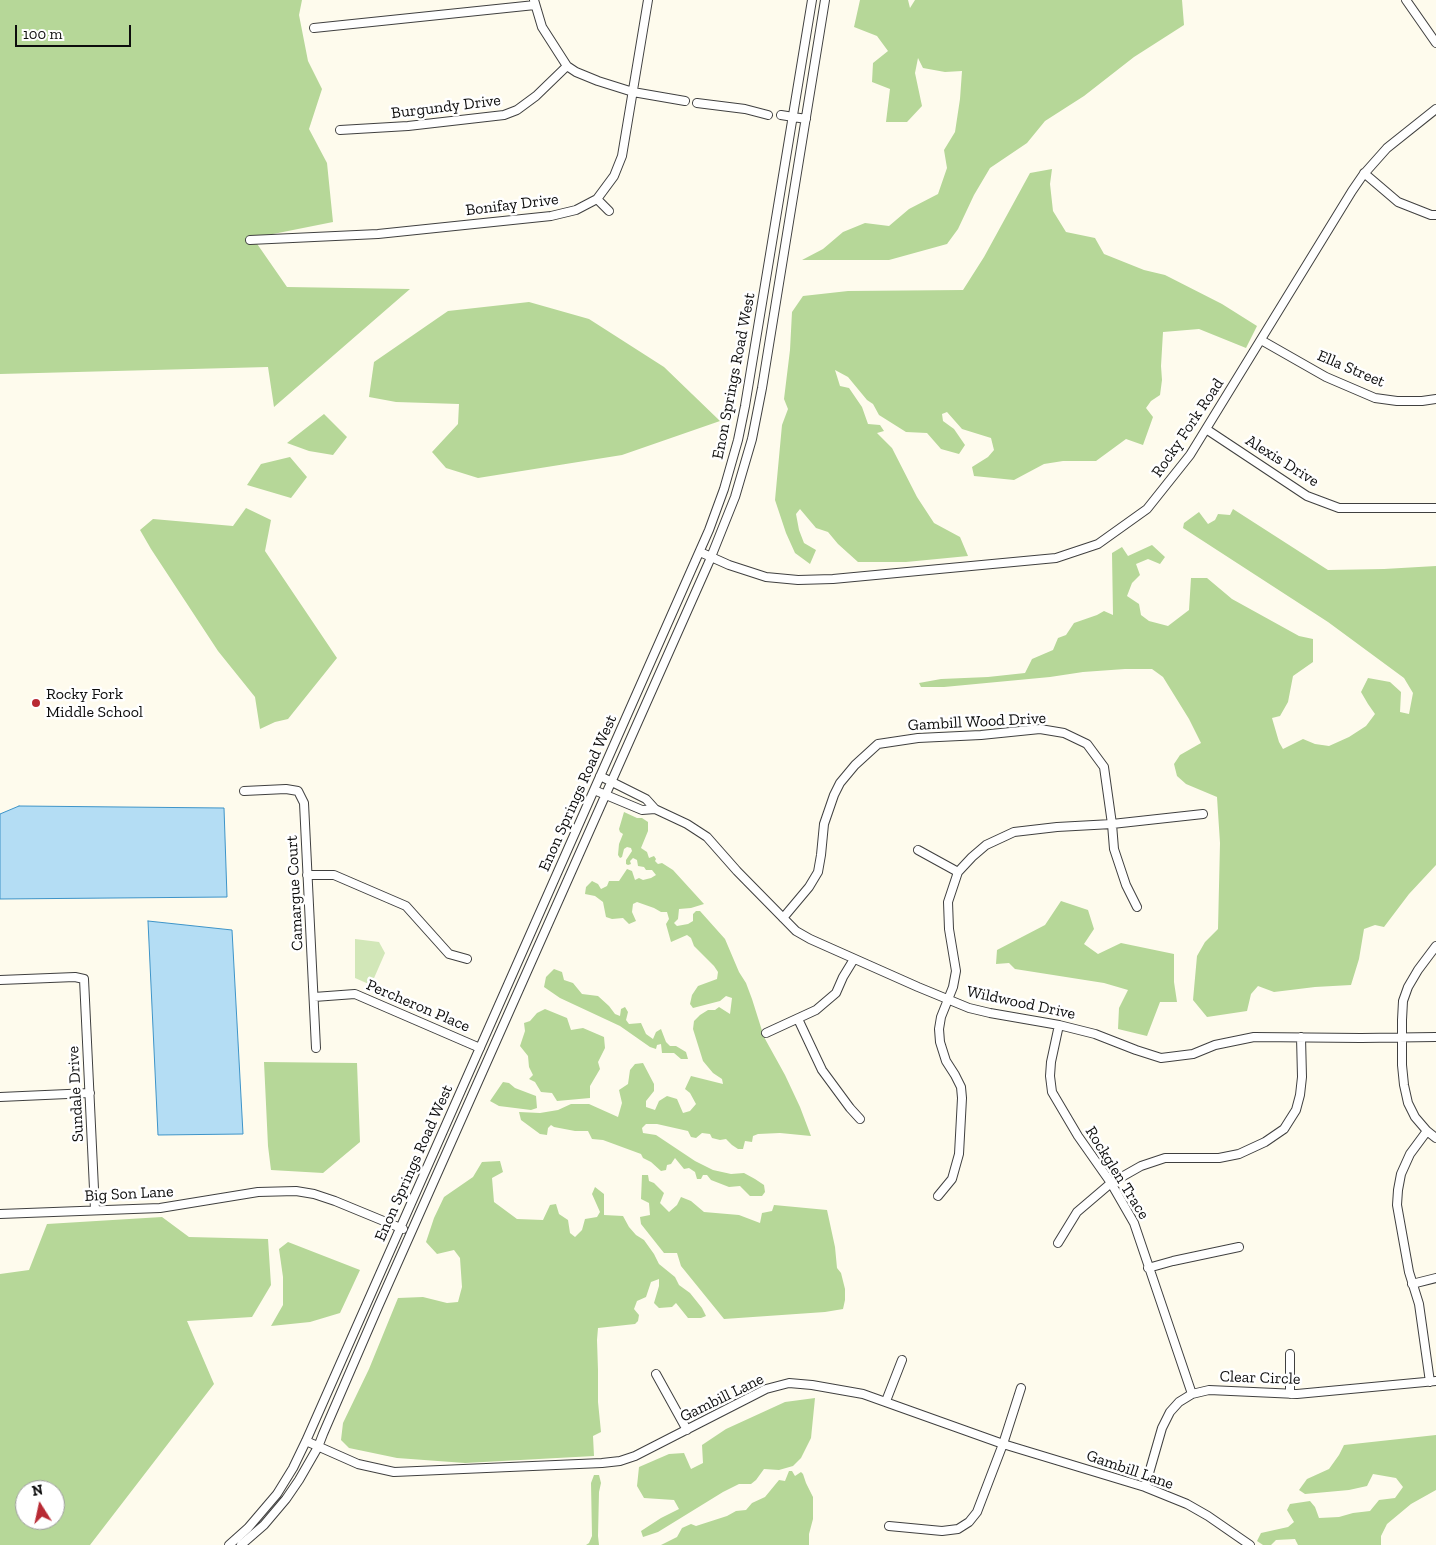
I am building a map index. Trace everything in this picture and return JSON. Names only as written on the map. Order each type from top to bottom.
[{"type":"street","name":"Bonifay Drive","points":[[250,240],[378,234],[551,216],[576,210],[597,199],[614,176],[622,156],[648,0]]},
{"type":"street","name":"Enon Springs Road West","points":[[229,1545],[248,1528],[273,1499],[293,1468],[306,1441],[700,552],[724,489],[740,431],[755,352],[812,0]]},
{"type":"street","name":"Enon Springs Road West","points":[[242,1545],[264,1525],[286,1499],[318,1447],[322,1434],[712,557],[735,497],[752,439],[762,388],[825,0]]},
{"type":"street","points":[[1406,0],[1436,43]]},
{"type":"street","points":[[314,28],[534,2],[542,27],[567,66],[576,72],[633,92],[685,101]]},
{"type":"street","name":"Burgundy Drive","points":[[340,130],[408,126],[504,115],[517,110],[536,96],[567,66]]},
{"type":"street","points":[[697,103],[745,109],[768,116]]},
{"type":"street","name":"Rocky Fork Road","points":[[700,552],[729,565],[766,577],[798,580],[832,579],[1056,558],[1098,544],[1147,509],[1190,455],[1364,173],[1387,148],[1436,109]]},
{"type":"street","points":[[781,115],[806,119]]},
{"type":"street","points":[[1364,173],[1398,202],[1431,215],[1436,215]]},
{"type":"street","points":[[597,199],[610,211]]},
{"type":"street","name":"Ella Street","points":[[1261,340],[1326,377],[1375,398],[1396,401],[1436,399]]},
{"type":"street","name":"Alexis Drive","points":[[1206,429],[1307,496],[1339,508],[1436,508]]},
{"type":"street","name":"Gambill Wood Drive","points":[[783,918],[809,887],[818,872],[824,824],[837,790],[851,770],[878,744],[918,738],[981,735],[1040,729],[1064,733],[1087,744],[1104,768],[1114,849],[1126,885],[1137,907]]},
{"type":"street","name":"Wildwood Drive","points":[[600,776],[646,798],[655,809],[687,824],[707,837],[737,871],[800,933],[854,959],[969,1008],[1098,1034],[1161,1058],[1193,1054],[1215,1045],[1254,1037],[1436,1037]]},
{"type":"street","name":"Camargue Court","points":[[244,791],[286,789],[298,791],[304,803],[316,1048]]},
{"type":"street","name":"Wildwood Drive","points":[[594,790],[642,810],[655,809]]},
{"type":"street","points":[[938,1196],[952,1179],[959,1154],[962,1098],[955,1075],[946,1061],[940,1042],[939,1029],[941,1017],[953,987],[956,971],[948,929],[948,902],[958,872],[986,845],[1014,832],[1203,814]]},
{"type":"street","points":[[918,850],[958,872]]},
{"type":"street","points":[[307,874],[334,875],[406,906],[449,954],[467,959]]},
{"type":"street","points":[[1436,946],[1408,987],[1402,1020],[1402,1065],[1408,1103],[1415,1117],[1436,1138]]},
{"type":"street","points":[[766,1033],[816,1010],[836,993],[854,959]]},
{"type":"street","name":"Sundale Drive","points":[[0,980],[84,979],[95,1210]]},
{"type":"street","name":"Percheron Place","points":[[314,997],[355,994],[480,1048]]},
{"type":"street","points":[[798,1019],[822,1070],[850,1108],[860,1118]]},
{"type":"street","name":"Rockglen Trace","points":[[1060,1025],[1051,1062],[1052,1092],[1134,1223],[1192,1394]]},
{"type":"street","points":[[1058,1243],[1077,1212],[1111,1184],[1140,1166],[1160,1159],[1219,1158],[1239,1154],[1264,1142],[1284,1129],[1296,1110],[1300,1095],[1302,1077],[1301,1037]]},
{"type":"street","points":[[0,1097],[90,1093]]},
{"type":"street","points":[[1427,1131],[1410,1154],[1401,1174],[1398,1205],[1412,1284],[1419,1304],[1433,1381]]},
{"type":"street","name":"Big Son Lane","points":[[0,1214],[160,1208],[258,1192],[296,1191],[314,1194],[335,1201],[412,1232]]},
{"type":"street","points":[[1148,1268],[1239,1246]]},
{"type":"street","points":[[1412,1284],[1436,1278]]},
{"type":"street","points":[[1290,1354],[1290,1394]]},
{"type":"street","points":[[886,1401],[902,1360]]},
{"type":"street","points":[[656,1374],[687,1430]]},
{"type":"street","name":"Clear Circle","points":[[1192,1394],[1209,1390],[1290,1394],[1433,1381]]},
{"type":"street","name":"Gambill Lane","points":[[306,1441],[358,1464],[394,1472],[620,1461],[687,1430],[766,1389],[789,1383],[812,1385],[856,1392],[886,1401],[1003,1444],[1145,1487],[1187,1504],[1250,1545]]},
{"type":"street","points":[[889,1526],[942,1531],[958,1529],[969,1522],[977,1512],[1003,1444],[1021,1388]]},
{"type":"street","points":[[1145,1487],[1164,1423],[1170,1412],[1192,1394]]},
{"type":"green space","points":[[0,0],[302,0],[299,15],[308,61],[322,89],[309,129],[327,163],[333,222],[253,238],[287,287],[410,289],[274,407],[268,367],[0,374]]},
{"type":"green space","points":[[860,0],[908,0],[910,8],[915,0],[1182,0],[1184,25],[1134,57],[1084,96],[1045,121],[1027,143],[990,168],[974,195],[958,229],[947,244],[889,260],[802,260],[823,249],[843,232],[865,223],[889,226],[909,209],[938,194],[947,168],[944,150],[955,132],[962,71],[945,72],[923,68],[918,58],[915,73],[922,106],[907,122],[886,122],[890,89],[872,82],[873,63],[888,51],[877,36],[854,27]]},
{"type":"green space","points":[[1052,169],[1050,184],[1053,211],[1066,232],[1095,238],[1104,254],[1144,270],[1165,275],[1222,304],[1257,326],[1246,348],[1199,329],[1163,332],[1160,395],[1151,401],[1146,408],[1153,417],[1143,445],[1126,439],[1096,461],[1063,461],[1044,464],[1014,480],[974,476],[972,467],[988,457],[994,450],[991,438],[962,429],[947,412],[942,414],[943,421],[954,429],[965,445],[959,454],[941,449],[927,433],[906,432],[879,415],[873,404],[867,400],[848,377],[835,370],[840,386],[849,388],[862,407],[868,424],[880,425],[884,431],[877,433],[892,448],[917,497],[934,523],[960,537],[968,556],[906,562],[858,562],[828,532],[816,528],[800,509],[796,514],[804,543],[816,550],[810,564],[795,553],[775,500],[782,425],[788,409],[784,399],[792,312],[803,296],[848,291],[963,290],[984,257],[1030,173]]},
{"type":"green space","points":[[529,302],[589,319],[664,367],[720,421],[622,455],[478,478],[446,468],[432,452],[458,424],[459,404],[396,402],[369,397],[374,362],[448,311]]},
{"type":"green space","points":[[324,414],[347,437],[333,455],[309,451],[287,443]]},
{"type":"green space","points":[[290,457],[307,477],[291,498],[247,485],[261,464]]},
{"type":"green space","points":[[246,508],[271,520],[265,551],[337,658],[288,719],[275,722],[260,729],[255,697],[218,651],[140,530],[153,519],[233,526]]},
{"type":"green space","points":[[1233,509],[1328,570],[1436,566],[1436,865],[1409,894],[1384,927],[1375,925],[1364,929],[1359,959],[1351,985],[1274,992],[1258,986],[1251,994],[1247,1011],[1207,1017],[1193,1000],[1197,956],[1205,942],[1218,929],[1220,843],[1217,797],[1186,784],[1177,776],[1174,764],[1180,755],[1201,743],[1189,719],[1163,677],[1152,669],[1125,669],[944,687],[921,687],[919,683],[941,679],[1025,673],[1032,659],[1053,650],[1058,638],[1066,635],[1074,623],[1104,611],[1113,615],[1112,553],[1122,547],[1128,556],[1152,545],[1165,557],[1160,564],[1148,559],[1136,564],[1140,575],[1132,583],[1127,596],[1139,604],[1141,615],[1149,621],[1168,626],[1189,610],[1191,578],[1207,578],[1232,599],[1299,636],[1313,639],[1313,662],[1293,676],[1288,702],[1280,716],[1272,718],[1283,749],[1303,739],[1315,744],[1329,746],[1349,737],[1366,726],[1375,714],[1361,692],[1368,678],[1390,682],[1401,692],[1400,712],[1409,714],[1413,693],[1404,678],[1328,622],[1183,528],[1184,523],[1199,512],[1208,524],[1215,520],[1218,514],[1230,515]]},
{"type":"green space","points":[[624,812],[648,822],[648,831],[641,848],[647,852],[649,858],[654,856],[658,864],[662,863],[673,870],[704,904],[679,909],[678,919],[674,923],[677,926],[688,924],[693,921],[693,914],[696,911],[700,911],[725,939],[739,972],[746,983],[764,1037],[785,1075],[811,1136],[780,1133],[758,1134],[753,1136],[752,1142],[745,1141],[743,1149],[738,1149],[726,1139],[712,1138],[710,1134],[702,1133],[696,1138],[691,1137],[688,1131],[657,1124],[646,1124],[642,1128],[643,1133],[656,1135],[695,1161],[713,1170],[731,1174],[744,1173],[764,1185],[765,1192],[762,1196],[750,1196],[740,1186],[729,1187],[711,1180],[707,1175],[697,1179],[695,1172],[689,1168],[684,1169],[675,1158],[671,1164],[667,1165],[666,1170],[661,1171],[643,1158],[641,1154],[603,1140],[592,1139],[588,1131],[575,1131],[551,1125],[548,1128],[547,1135],[540,1134],[521,1120],[519,1112],[540,1113],[558,1110],[571,1104],[589,1104],[618,1117],[622,1103],[619,1090],[628,1084],[630,1070],[635,1064],[643,1063],[654,1084],[654,1091],[646,1101],[646,1107],[655,1110],[659,1101],[667,1096],[677,1099],[683,1113],[690,1111],[696,1104],[690,1093],[685,1089],[691,1076],[723,1084],[722,1079],[713,1073],[703,1061],[693,1029],[694,1021],[708,1010],[715,1010],[719,1007],[730,1014],[732,998],[726,996],[720,1001],[693,1008],[690,1004],[692,995],[698,986],[717,979],[718,972],[714,966],[694,946],[691,938],[687,935],[671,942],[666,924],[669,919],[667,912],[661,912],[637,902],[633,904],[632,912],[636,921],[629,924],[623,918],[612,919],[606,917],[603,902],[595,896],[585,894],[586,887],[592,881],[598,884],[601,889],[607,886],[609,881],[619,881],[627,869],[632,871],[635,880],[639,878],[643,880],[656,875],[652,870],[646,870],[644,867],[638,866],[637,860],[633,858],[630,861],[631,864],[626,864],[626,860],[632,851],[631,848],[627,847],[624,849],[622,857],[620,858],[618,855],[619,844],[623,834],[619,829]]},
{"type":"green space","points":[[1061,901],[1088,910],[1094,929],[1084,944],[1098,954],[1121,943],[1174,954],[1174,982],[1177,1002],[1160,1002],[1147,1036],[1118,1029],[1119,1008],[1128,990],[1104,983],[1015,969],[1009,963],[996,964],[997,950],[1045,925]]},
{"type":"green space","points":[[355,939],[379,942],[385,953],[371,985],[355,978]]},
{"type":"green space","points":[[554,969],[562,972],[564,980],[573,983],[582,994],[598,996],[615,1014],[620,1016],[621,1009],[625,1007],[628,1012],[626,1020],[629,1024],[641,1023],[646,1034],[653,1039],[656,1032],[661,1029],[666,1042],[670,1046],[676,1046],[686,1052],[688,1059],[681,1059],[674,1053],[662,1053],[661,1044],[657,1045],[656,1049],[650,1047],[620,1026],[560,998],[544,987],[546,977]]},
{"type":"green space","points":[[545,1009],[567,1018],[571,1030],[583,1028],[604,1037],[605,1048],[598,1062],[600,1069],[590,1086],[590,1098],[557,1101],[552,1093],[541,1092],[535,1082],[529,1079],[533,1075],[529,1067],[528,1056],[520,1046],[525,1031],[524,1023],[530,1021],[537,1013]]},
{"type":"green space","points":[[264,1062],[357,1063],[360,1142],[323,1173],[271,1170]]},
{"type":"green space","points":[[503,1082],[536,1096],[537,1108],[531,1110],[499,1106],[490,1101]]},
{"type":"green space","points":[[500,1161],[503,1172],[492,1178],[494,1202],[517,1219],[543,1220],[550,1205],[556,1204],[559,1214],[568,1220],[570,1233],[575,1237],[582,1230],[585,1219],[597,1217],[600,1212],[592,1194],[595,1187],[604,1194],[604,1215],[623,1216],[636,1235],[644,1240],[659,1264],[675,1277],[679,1285],[690,1293],[706,1316],[688,1318],[676,1303],[672,1307],[659,1308],[654,1303],[659,1279],[651,1282],[646,1297],[637,1301],[634,1309],[639,1315],[638,1321],[635,1324],[598,1328],[598,1402],[601,1432],[593,1436],[594,1456],[465,1463],[397,1458],[349,1448],[341,1440],[343,1423],[369,1369],[398,1298],[423,1297],[447,1303],[458,1302],[462,1287],[460,1258],[454,1250],[437,1254],[426,1242],[444,1197],[473,1177],[482,1162]]},
{"type":"green space","points":[[642,1175],[648,1175],[649,1181],[654,1183],[664,1193],[660,1203],[669,1212],[677,1205],[681,1197],[691,1201],[704,1212],[739,1215],[760,1223],[762,1213],[772,1211],[774,1205],[827,1210],[835,1247],[837,1268],[841,1273],[845,1289],[843,1309],[724,1319],[681,1266],[677,1253],[664,1253],[641,1224],[640,1217],[650,1215],[649,1203],[641,1199]]},
{"type":"green space","points":[[162,1217],[189,1237],[268,1239],[271,1285],[252,1317],[187,1321],[214,1384],[90,1545],[0,1545],[0,1274],[29,1270],[47,1224]]},
{"type":"green space","points":[[288,1242],[360,1270],[340,1313],[310,1322],[271,1326],[283,1305],[283,1277],[279,1249]]},
{"type":"green space","points":[[815,1398],[811,1438],[801,1458],[793,1466],[779,1470],[764,1469],[751,1484],[739,1484],[658,1532],[643,1537],[641,1531],[679,1509],[674,1500],[644,1498],[637,1486],[639,1467],[669,1454],[684,1453],[691,1469],[703,1463],[702,1445],[726,1429],[785,1402]]},
{"type":"green space","points":[[1436,1435],[1436,1490],[1411,1504],[1387,1524],[1381,1536],[1381,1545],[1298,1545],[1295,1539],[1276,1540],[1271,1545],[1263,1545],[1257,1541],[1261,1533],[1288,1527],[1294,1522],[1287,1510],[1290,1504],[1310,1501],[1315,1507],[1319,1518],[1339,1517],[1370,1511],[1379,1500],[1395,1498],[1403,1487],[1396,1478],[1373,1474],[1367,1486],[1349,1490],[1305,1494],[1299,1490],[1307,1479],[1329,1469],[1344,1445]]},
{"type":"green space","points":[[789,1471],[792,1471],[795,1476],[801,1472],[803,1474],[813,1497],[813,1519],[809,1534],[809,1545],[661,1545],[677,1537],[682,1528],[691,1524],[696,1526],[727,1516],[736,1511],[746,1510],[752,1503],[765,1497],[779,1480],[785,1481]]},
{"type":"green space","points":[[594,1475],[599,1475],[601,1483],[599,1492],[599,1545],[586,1545],[592,1536],[591,1483]]},
{"type":"water","points":[[19,806],[224,808],[227,897],[0,899],[0,814]]},
{"type":"water","points":[[148,921],[232,930],[243,1134],[158,1135]]},
{"type":"place","name":"Rocky Fork Middle School","points":[[36,703]]}]
